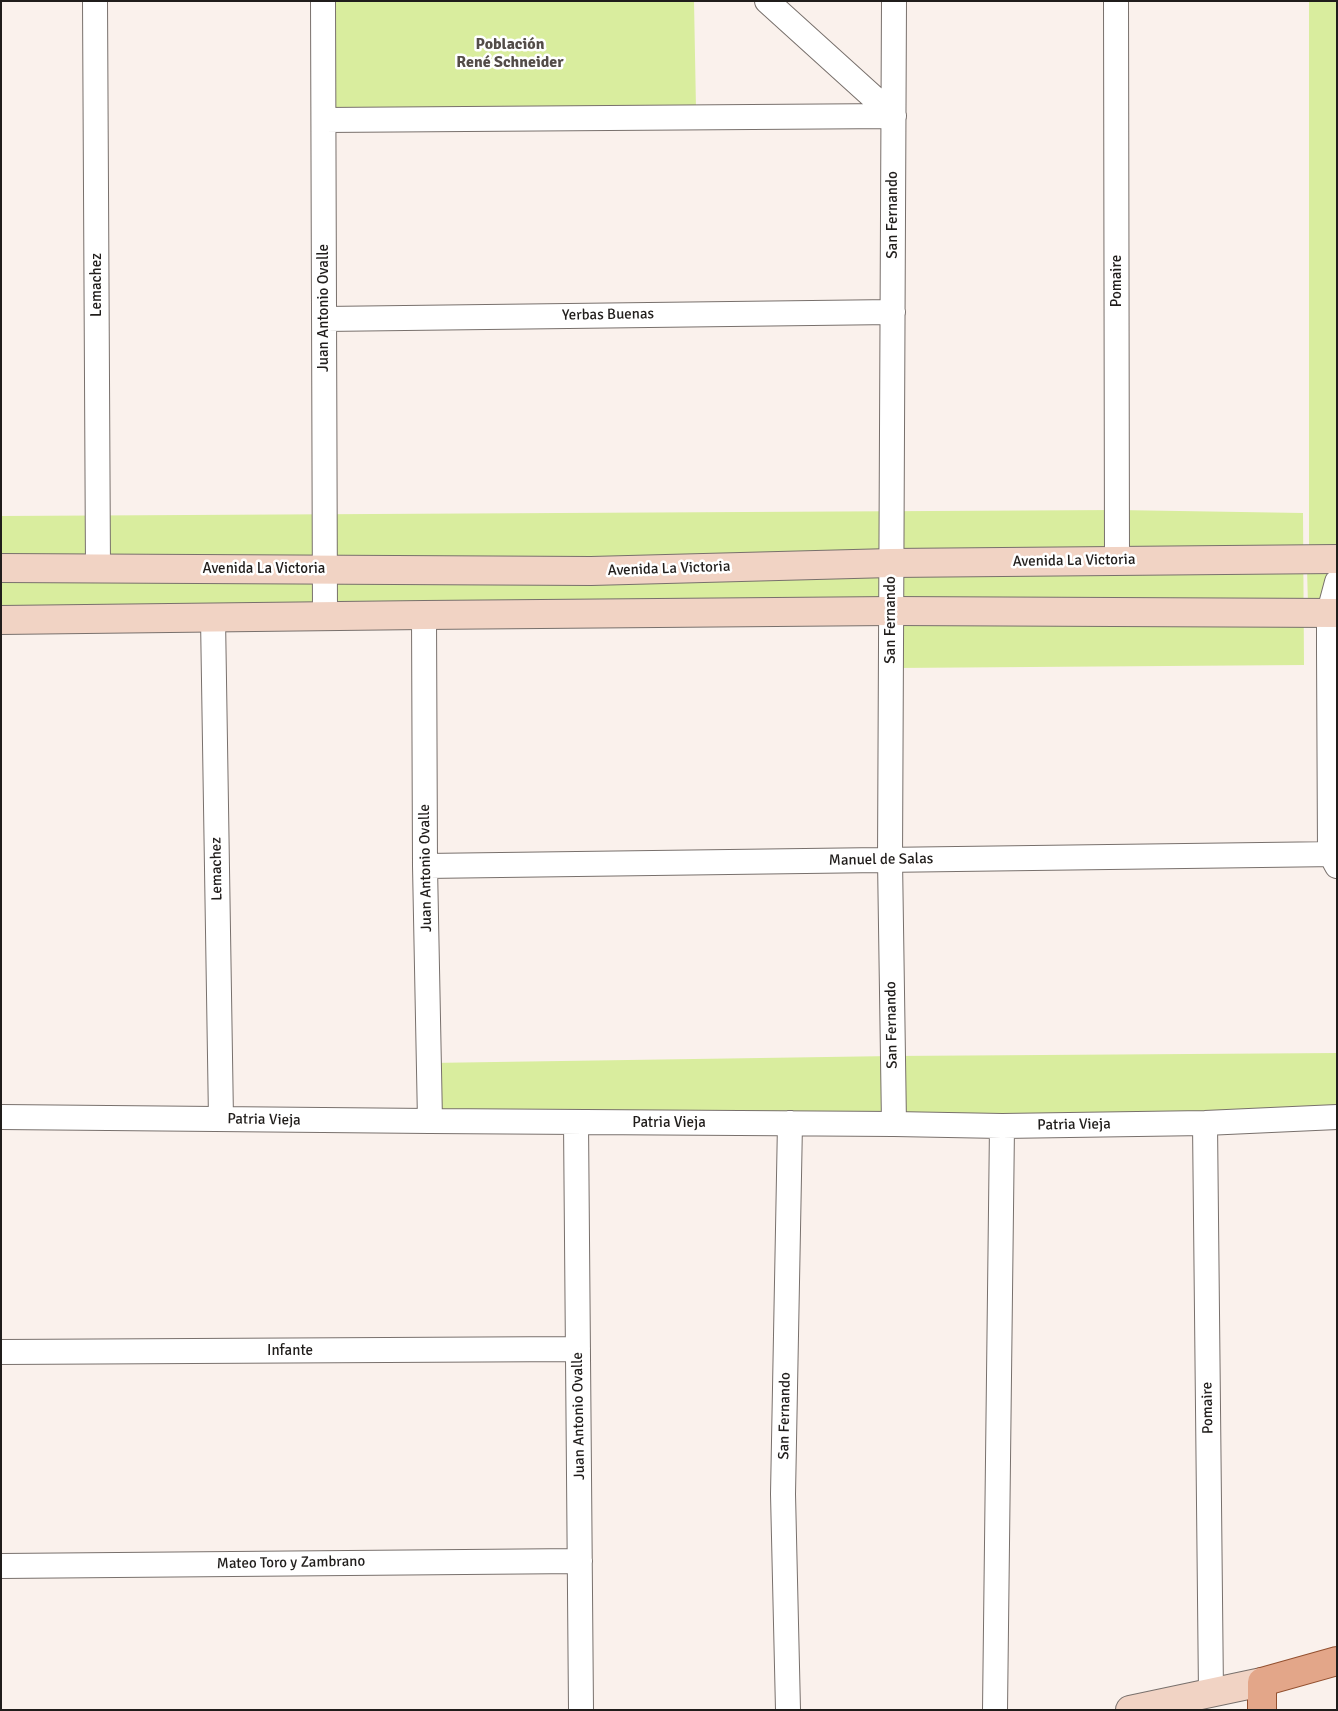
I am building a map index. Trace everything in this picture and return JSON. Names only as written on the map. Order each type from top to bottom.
[{"type":"main road","name":"Avenida La Victoria","points":[[1,568],[591,571],[891,563],[1337,559]]},
{"type":"main road","points":[[1,620],[424,614],[892,611],[1333,612]]},
{"type":"main road","points":[[1130,1710],[1262,1682],[1337,1661]]},
{"type":"main road","points":[[1262,1682],[1262,1710]]},
{"type":"street","name":"Lemachez","points":[[95,1],[98,568]]},
{"type":"street","name":"Juan Antonio Ovalle","points":[[323,1],[325,616]]},
{"type":"street","points":[[767,1],[894,116]]},
{"type":"street","name":"San Fernando","points":[[894,1],[890,860],[894,1124]]},
{"type":"street","name":"Pomaire","points":[[1116,1],[1117,561]]},
{"type":"street","points":[[324,120],[894,116]]},
{"type":"street","name":"Yerbas Buenas","points":[[324,319],[893,312]]},
{"type":"street","points":[[1335,858],[1333,612],[1337,582]]},
{"type":"street","name":"Juan Antonio Ovalle","points":[[424,614],[425,866],[430,1121]]},
{"type":"street","name":"Lemachez","points":[[213,618],[221,1119]]},
{"type":"street","name":"Manuel de Salas","points":[[425,866],[890,860],[1335,858]]},
{"type":"street","name":"Patria Vieja","points":[[1,1117],[1002,1126],[1205,1123],[1337,1117]]},
{"type":"street","name":"Juan Antonio Ovalle","points":[[576,1122],[581,1710]]},
{"type":"street","name":"San Fernando","points":[[788,1710],[783,1494],[790,1123]]},
{"type":"street","name":"Pomaire","points":[[1205,1123],[1211,1693]]},
{"type":"street","points":[[996,1710],[1002,1126]]},
{"type":"street","name":"Infante","points":[[1,1352],[578,1349]]},
{"type":"street","name":"Mateo Toro y Zambrano","points":[[1,1566],[580,1561]]},
{"type":"green space","points":[[316,1],[694,1],[696,109],[318,116]]},
{"type":"green space","points":[[1309,1],[1337,1],[1337,550],[1309,550]]},
{"type":"green space","points":[[1117,510],[1303,513],[1304,665],[894,668],[892,612],[1,620],[1,516]]},
{"type":"green space","points":[[1307,568],[1337,569],[1337,605],[1308,605]]},
{"type":"green space","points":[[1337,1053],[1337,1117],[430,1121],[429,1063],[893,1056]]},
{"type":"district","name":"Población René Schneider","points":[[510,54]]}]
